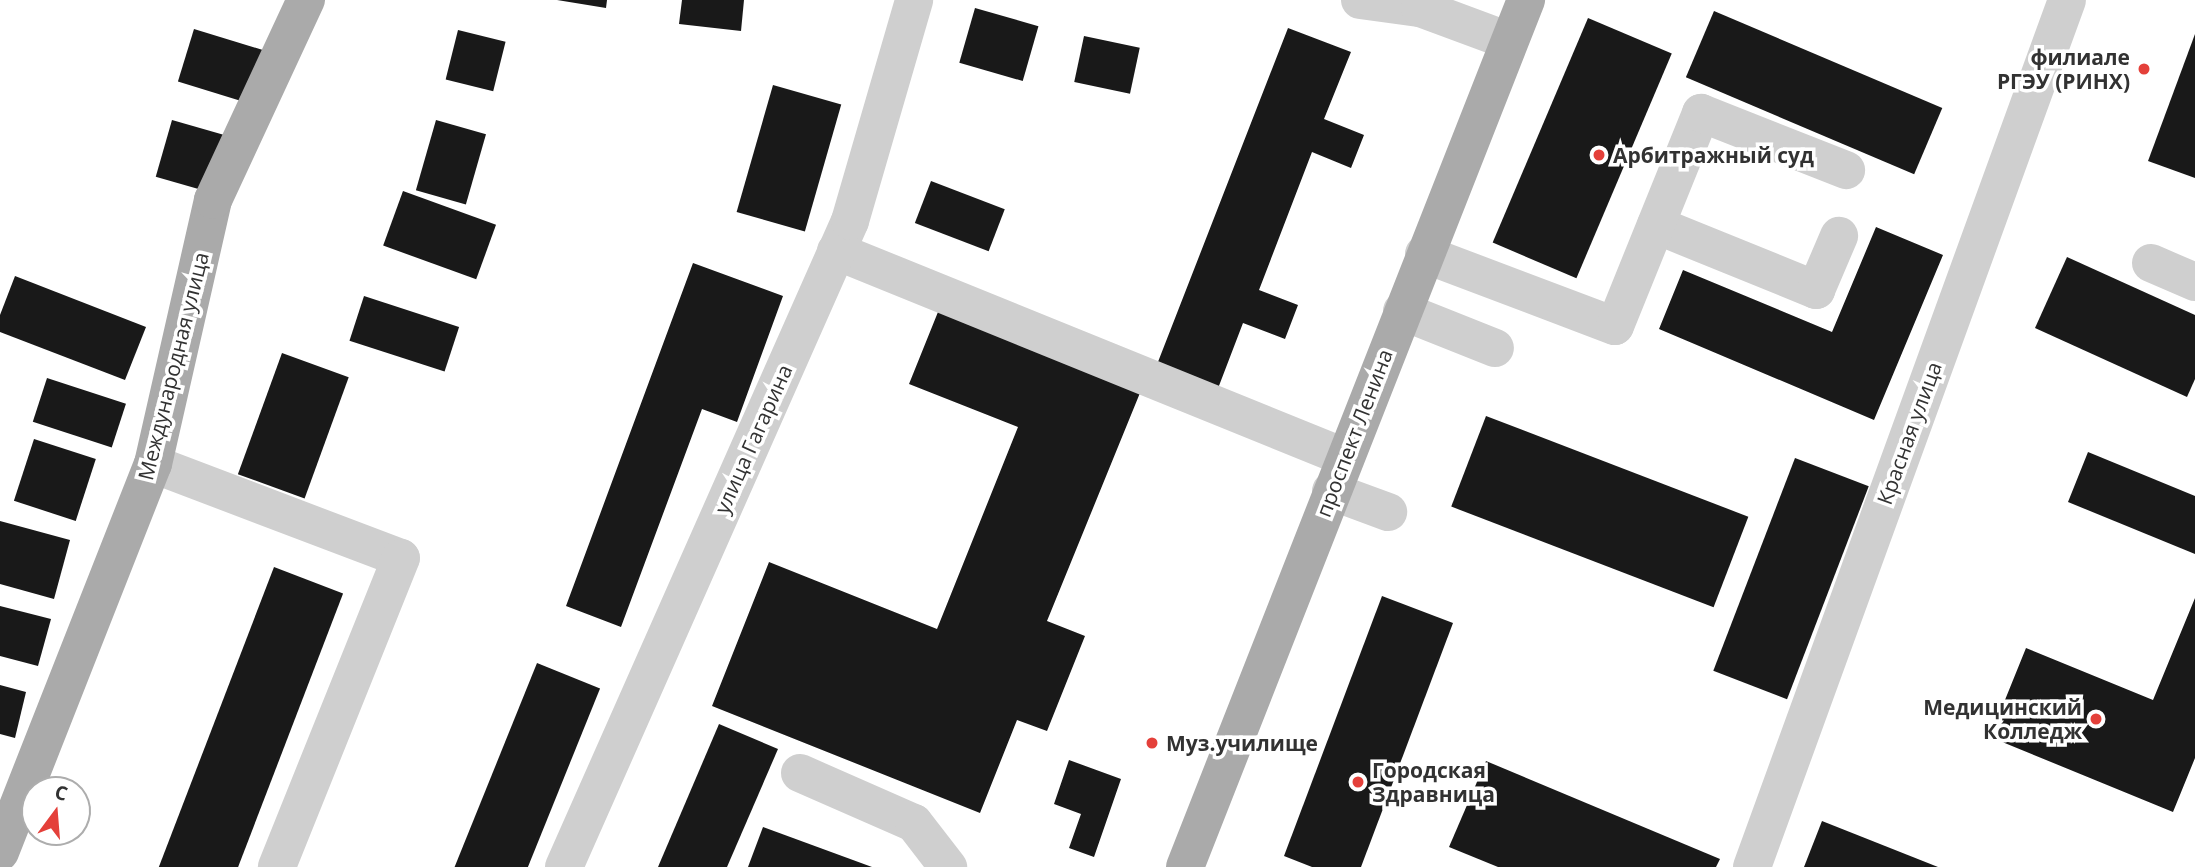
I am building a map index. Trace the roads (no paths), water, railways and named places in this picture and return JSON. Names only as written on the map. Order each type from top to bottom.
[{"type":"main road","name":"Международная улица","points":[[0,852],[153,464],[213,200],[306,0]]},
{"type":"main road","name":"проспект Ленина","points":[[1185,867],[1526,0]]},
{"type":"street","name":"улица Гагарина","points":[[564,867],[836,251],[914,0]]},
{"type":"street","points":[[1360,0],[1420,8],[1509,41]]},
{"type":"street","name":"Красная улица","points":[[1752,867],[2067,0]]},
{"type":"street","points":[[1424,254],[1615,326],[1701,113],[1846,170]]},
{"type":"street","points":[[1656,225],[1816,290],[1839,236]]},
{"type":"street","points":[[836,251],[1345,457]]},
{"type":"street","points":[[2151,263],[2195,282]]},
{"type":"street","points":[[1402,311],[1495,348]]},
{"type":"street","points":[[153,464],[401,558],[277,867]]},
{"type":"street","points":[[1331,491],[1388,512]]},
{"type":"street","points":[[800,773],[914,823],[947,867]]},
{"type":"place","name":"филиале РГЭУ (РИНХ)","points":[[2144,69]]},
{"type":"place","name":"Арбитражный суд","points":[[1599,155]]},
{"type":"place","name":"Медицинский Колледж","points":[[2096,719]]},
{"type":"place","name":"Муз.училище","points":[[1152,743]]},
{"type":"place","name":"Городская Здравница","points":[[1358,782]]}]
